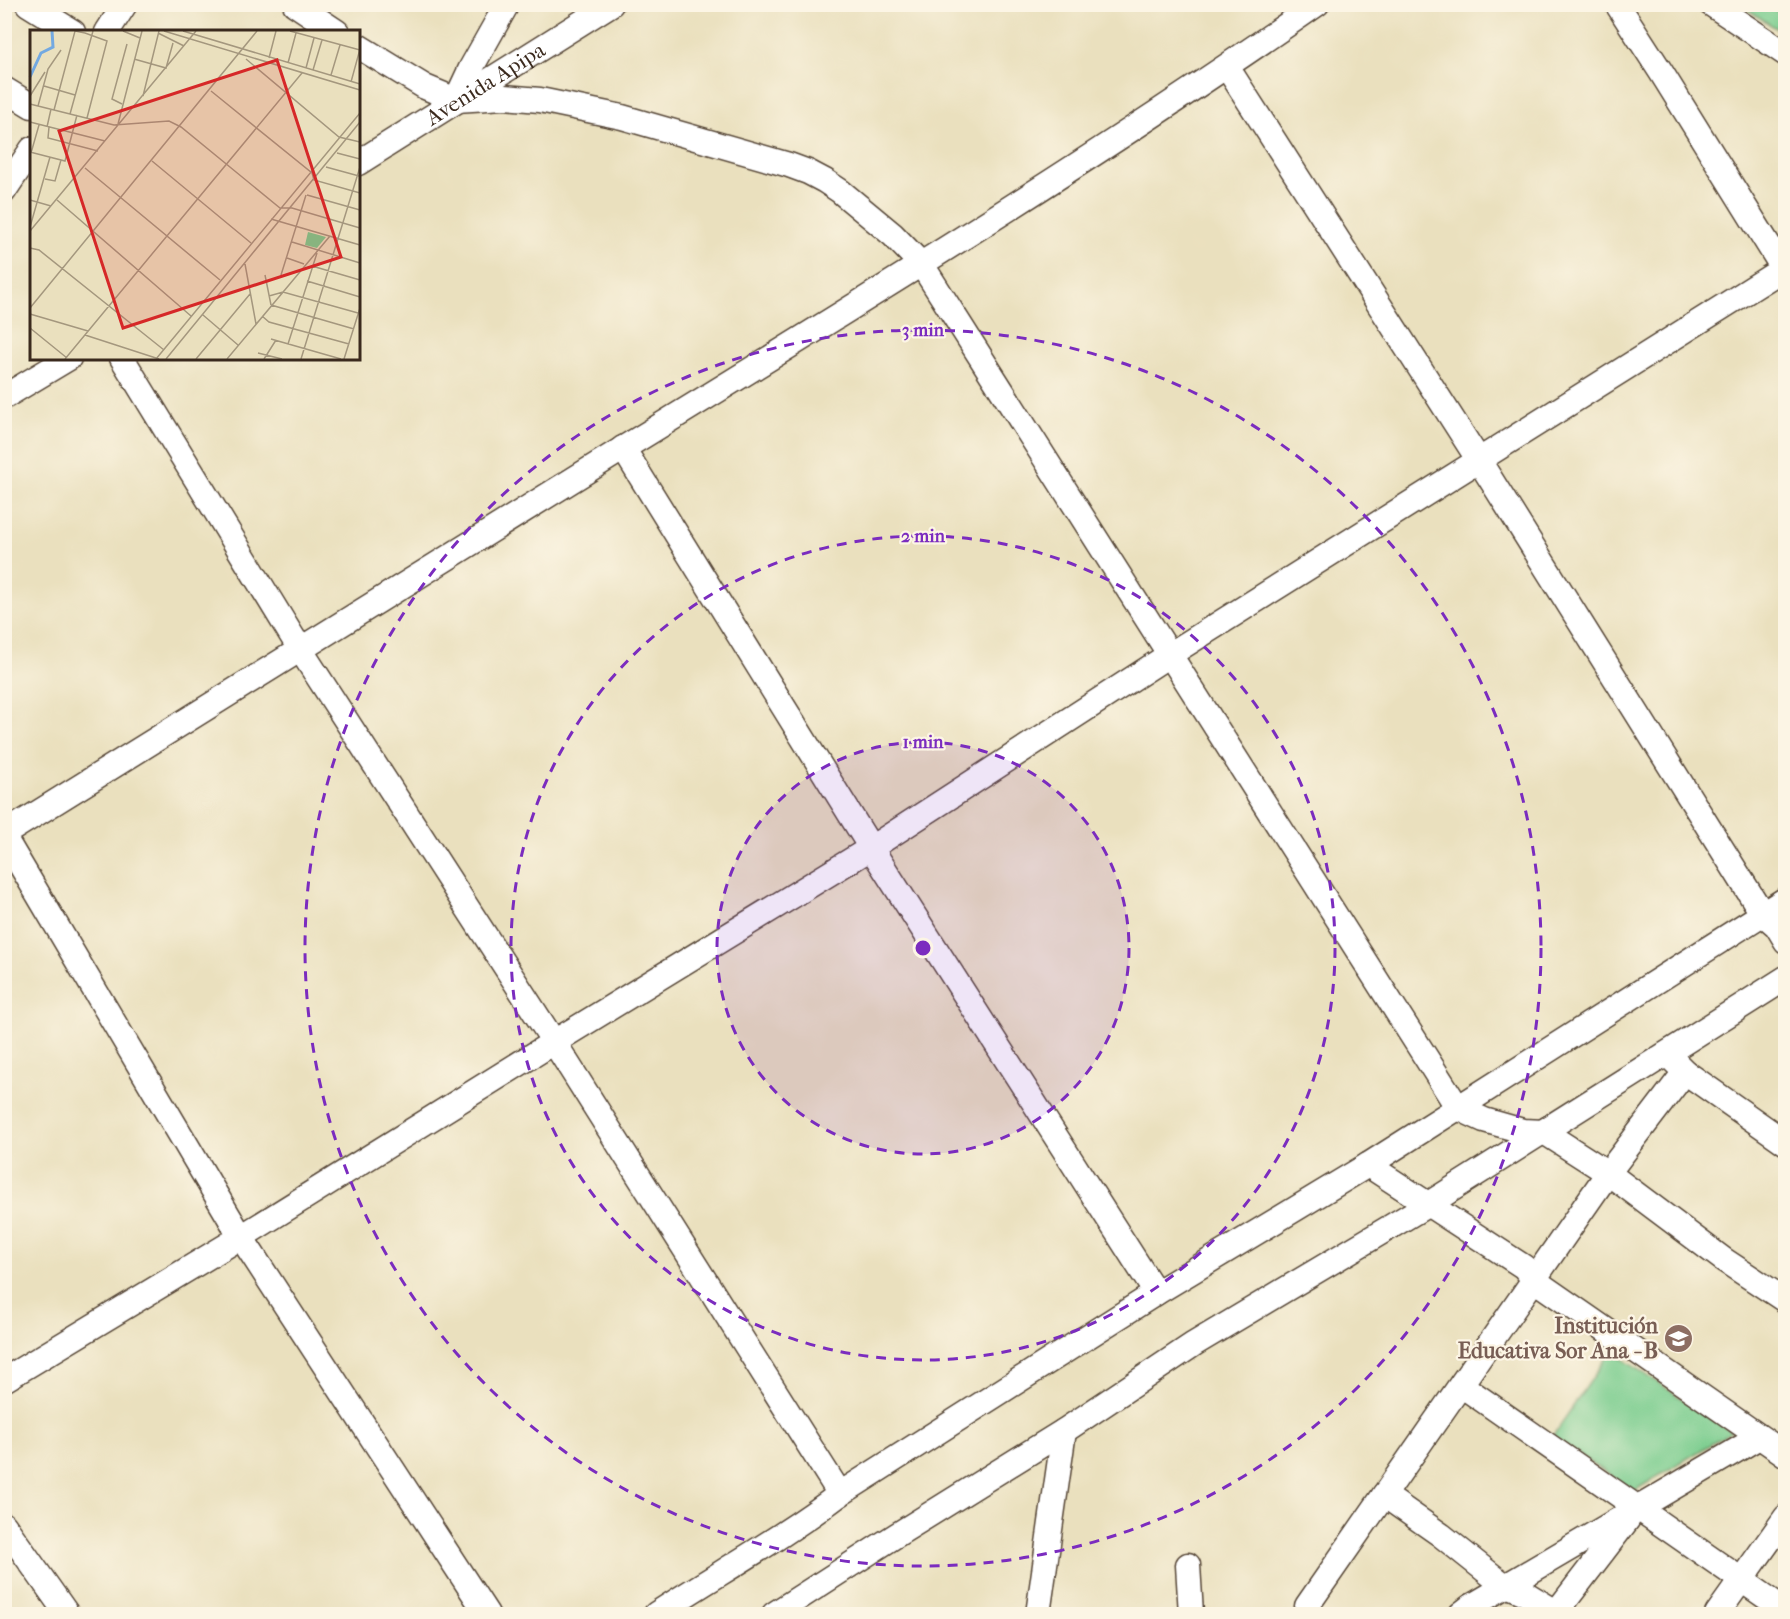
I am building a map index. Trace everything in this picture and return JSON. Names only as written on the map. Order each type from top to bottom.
[{"type":"street","points":[[28,4],[70,30]]},
{"type":"street","points":[[108,30],[125,4]]},
{"type":"street","points":[[295,4],[334,30]]},
{"type":"street","points":[[456,100],[507,4]]},
{"type":"street","name":"Avenida Apipa","points":[[360,162],[611,4]]},
{"type":"street","points":[[487,1614],[241,1237],[4,836],[623,448],[922,265],[1227,67],[1317,4]]},
{"type":"street","points":[[4,1380],[241,1237],[871,848],[1478,459],[1785,269],[1617,4]]},
{"type":"street","points":[[1711,4],[1785,54]]},
{"type":"street","points":[[360,47],[425,87],[456,100],[504,97],[540,100],[622,117],[789,165],[825,181],[840,191],[893,235],[922,265],[1458,1108],[1484,1120],[1505,1126],[1523,1131],[1544,1132],[1608,1173],[1724,1260],[1785,1301]]},
{"type":"street","points":[[1227,67],[1478,459],[1762,914],[1777,926],[1785,941]]},
{"type":"street","points":[[4,89],[30,105]]},
{"type":"street","points":[[4,191],[30,152]]},
{"type":"street","points":[[4,397],[66,360]]},
{"type":"street","points":[[123,360],[300,649],[554,1042],[840,1494]]},
{"type":"street","points":[[623,448],[871,848],[1156,1293]]},
{"type":"street","points":[[656,1614],[802,1523],[840,1494],[1156,1293],[1368,1165],[1785,899]]},
{"type":"street","points":[[774,1614],[1064,1431],[1194,1344],[1427,1205],[1784,978]]},
{"type":"street","points":[[1666,1053],[1685,1072],[1785,1143]]},
{"type":"street","points":[[1307,1606],[1608,1173],[1685,1072]]},
{"type":"street","points":[[1368,1165],[1524,1268],[1534,1280],[1785,1455]]},
{"type":"street","points":[[1461,1385],[1785,1611]]},
{"type":"street","points":[[1038,1614],[1064,1431]]},
{"type":"street","points":[[1461,1614],[1759,1437]]},
{"type":"street","points":[[1384,1495],[1441,1535],[1500,1582],[1523,1592],[1557,1614],[1637,1508]]},
{"type":"street","points":[[1718,1614],[1785,1517]]},
{"type":"street","points":[[4,1525],[68,1614]]},
{"type":"street","points":[[1188,1565],[1191,1614]]},
{"type":"green space","points":[[1740,5],[1763,5],[1785,15],[1785,34]]},
{"type":"green space","points":[[1611,1351],[1731,1432],[1634,1491],[1552,1437]]},
{"type":"place","name":"Institución Educativa Sor Ana - B","points":[[1679,1338]]}]
